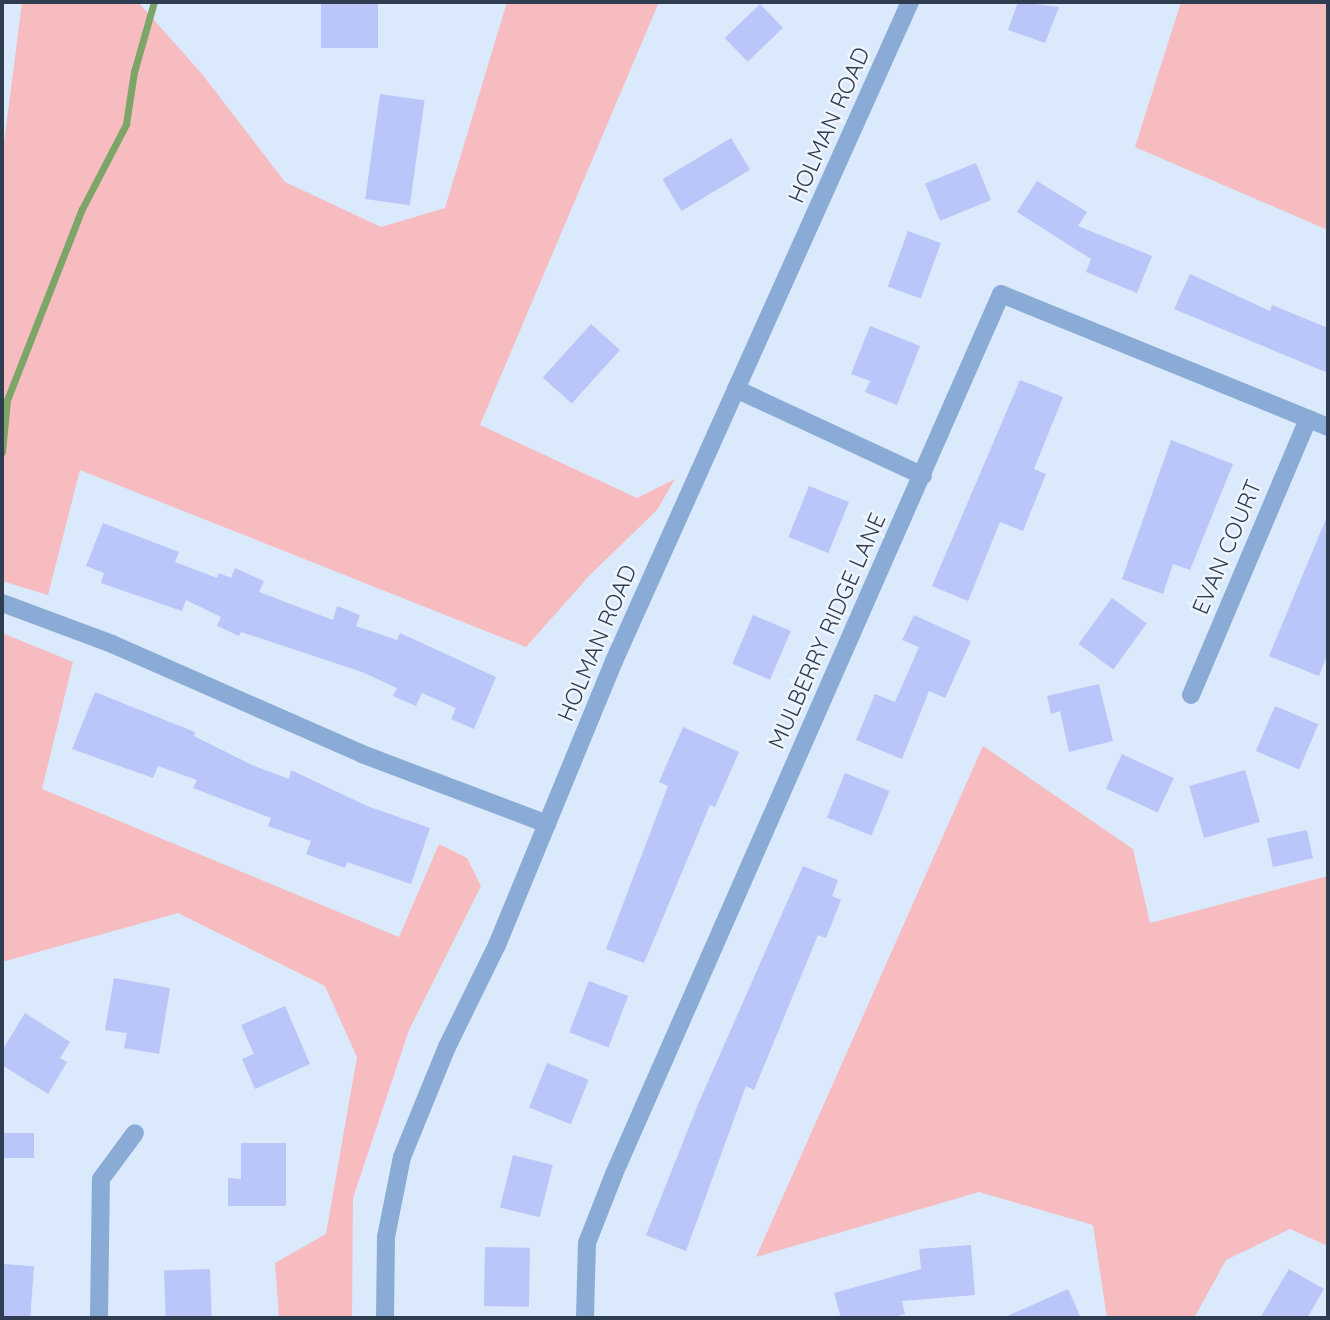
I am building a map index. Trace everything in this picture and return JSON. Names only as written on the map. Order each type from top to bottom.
[{"type":"street","name":"HOLMAN ROAD","points":[[385,1318],[386,1237],[402,1157],[736,388],[910,2]]},
{"type":"street","name":"MULBERRY RIDGE LANE","points":[[585,1318],[587,1243],[614,1174],[1001,294],[1328,427]]},
{"type":"street","points":[[736,388],[923,476]]},
{"type":"street","name":"EVAN COURT","points":[[1191,695],[1308,419]]},
{"type":"street","points":[[2,603],[112,644],[362,754],[547,824]]},
{"type":"street","points":[[99,1318],[101,1179],[135,1133]]},
{"type":"shaded area","points":[[22,2],[138,2],[202,74],[285,182],[381,227],[445,208],[507,2],[659,2],[480,425],[637,498],[675,479],[657,510],[590,575],[526,647],[80,470],[48,595],[2,581],[2,159]]},
{"type":"shaded area","points":[[1181,2],[1328,2],[1328,230],[1135,147]]},
{"type":"shaded area","points":[[2,633],[73,662],[42,789],[399,937],[439,844],[467,858],[481,886],[409,1030],[353,1198],[352,1318],[279,1318],[275,1263],[326,1234],[357,1057],[325,986],[178,913],[2,962]]},
{"type":"shaded area","points":[[983,746],[1133,849],[1150,923],[1328,876],[1328,1246],[1290,1229],[1226,1260],[1194,1318],[1107,1318],[1093,1225],[979,1192],[756,1257]]},
{"type":"building","points":[[321,2],[378,2],[378,48],[321,48]]},
{"type":"building","points":[[1018,2],[1059,7],[1045,43],[1008,30]]},
{"type":"building","points":[[760,4],[783,28],[748,62],[725,38]]},
{"type":"building","points":[[380,94],[425,100],[410,205],[365,199]]},
{"type":"building","points":[[731,138],[750,170],[681,211],[662,179]]},
{"type":"building","points":[[976,163],[991,200],[940,221],[925,184]]},
{"type":"building","points":[[1037,181],[1087,212],[1078,226],[1152,256],[1137,293],[1086,272],[1091,259],[1017,212]]},
{"type":"building","points":[[908,231],[941,243],[921,298],[888,286]]},
{"type":"building","points":[[1190,274],[1270,311],[1272,305],[1328,328],[1328,373],[1174,309]]},
{"type":"building","points":[[591,324],[620,350],[572,404],[543,378]]},
{"type":"building","points":[[870,326],[920,346],[897,405],[865,392],[870,381],[851,374]]},
{"type":"building","points":[[1020,380],[1063,397],[1034,469],[1046,474],[1023,531],[1000,522],[968,601],[932,586]]},
{"type":"building","points":[[1171,440],[1233,464],[1190,570],[1173,564],[1163,594],[1122,579]]},
{"type":"building","points":[[809,486],[849,502],[828,553],[788,537]]},
{"type":"building","points":[[1328,514],[1328,653],[1319,676],[1269,656]]},
{"type":"building","points":[[103,523],[179,552],[175,562],[217,578],[219,573],[231,578],[235,568],[264,581],[259,592],[333,620],[337,606],[360,615],[356,626],[397,640],[400,633],[496,677],[474,729],[451,719],[456,708],[422,693],[416,706],[393,696],[397,688],[362,672],[241,632],[239,636],[217,626],[221,617],[186,600],[182,611],[101,583],[104,573],[86,566]]},
{"type":"building","points":[[1112,598],[1147,623],[1113,669],[1078,644]]},
{"type":"building","points":[[753,615],[791,631],[770,680],[732,664]]},
{"type":"building","points":[[914,615],[971,641],[945,698],[929,691],[902,759],[856,740],[875,694],[895,702],[919,647],[902,640]]},
{"type":"building","points":[[1099,684],[1113,741],[1069,752],[1060,711],[1051,714],[1047,696]]},
{"type":"building","points":[[95,692],[195,732],[194,736],[252,765],[289,779],[291,770],[367,806],[430,828],[411,884],[347,862],[345,868],[306,854],[311,841],[268,826],[271,818],[193,788],[197,780],[158,766],[153,778],[72,749]]},
{"type":"building","points":[[1275,706],[1318,724],[1299,769],[1256,751]]},
{"type":"building","points":[[683,727],[739,752],[715,807],[710,805],[644,963],[606,949],[668,786],[659,782]]},
{"type":"building","points":[[1122,754],[1174,778],[1158,813],[1106,788]]},
{"type":"building","points":[[1245,770],[1260,822],[1204,838],[1189,786]]},
{"type":"building","points":[[845,773],[890,791],[872,835],[827,818]]},
{"type":"building","points":[[1307,830],[1313,858],[1273,867],[1267,839]]},
{"type":"building","points":[[803,866],[838,880],[832,896],[841,900],[826,938],[818,935],[754,1090],[746,1086],[686,1251],[646,1235],[699,1102]]},
{"type":"building","points":[[114,978],[170,988],[159,1054],[124,1048],[127,1033],[105,1030]]},
{"type":"building","points":[[589,981],[628,996],[609,1047],[569,1032]]},
{"type":"building","points":[[285,1006],[310,1064],[255,1089],[242,1059],[254,1054],[241,1025]]},
{"type":"building","points":[[25,1013],[70,1042],[60,1058],[67,1062],[48,1094],[2,1065],[2,1051]]},
{"type":"building","points":[[547,1063],[589,1080],[571,1124],[529,1108]]},
{"type":"building","points":[[2,1133],[34,1133],[34,1158],[2,1158]]},
{"type":"building","points":[[241,1143],[286,1143],[286,1206],[228,1206],[228,1178],[241,1179]]},
{"type":"building","points":[[513,1155],[553,1165],[540,1217],[500,1207]]},
{"type":"building","points":[[971,1245],[975,1295],[902,1301],[905,1314],[891,1318],[841,1318],[834,1293],[921,1269],[919,1249]]},
{"type":"building","points":[[485,1247],[530,1248],[529,1307],[484,1306]]},
{"type":"building","points":[[2,1264],[34,1266],[30,1318],[2,1318]]},
{"type":"building","points":[[210,1269],[212,1318],[166,1318],[164,1271]]},
{"type":"building","points":[[1289,1269],[1324,1289],[1307,1318],[1260,1318]]},
{"type":"building","points":[[1068,1289],[1081,1318],[1003,1318]]},
{"type":"waterway","points":[[2,452],[7,400],[82,209],[126,124],[134,72],[154,2]]}]
